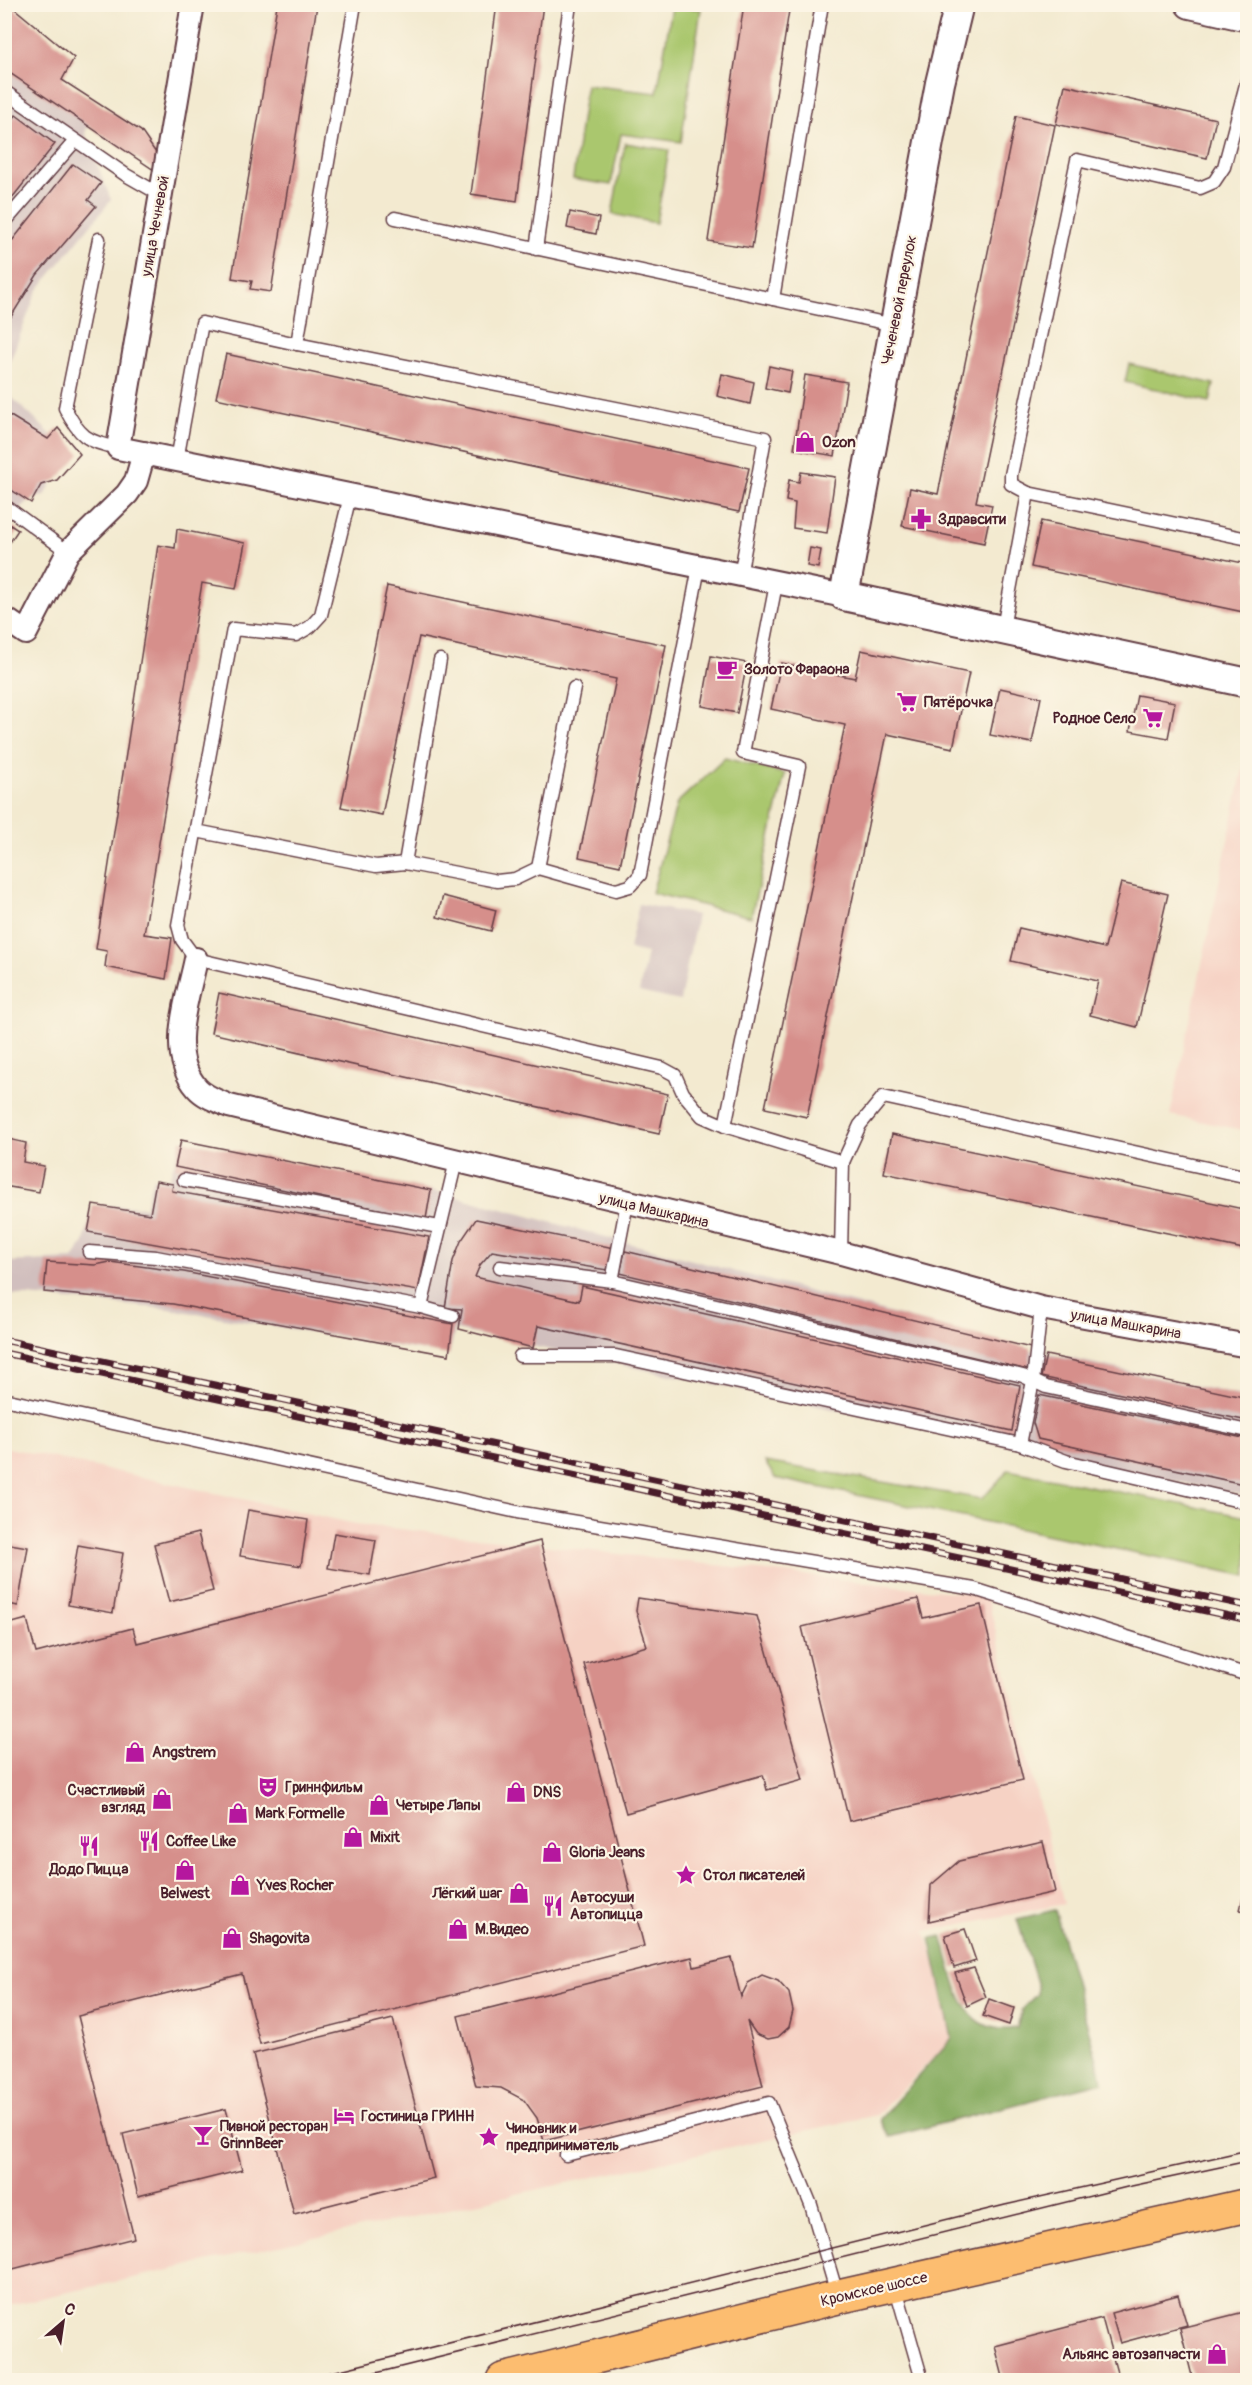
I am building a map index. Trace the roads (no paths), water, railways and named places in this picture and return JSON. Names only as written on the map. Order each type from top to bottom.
[{"type":"main road","name":"Кромское шоссе","points":[[503,2380],[838,2297],[1248,2205]]},
{"type":"street","name":"улица Чечневой","points":[[118,448],[193,4]]},
{"type":"street","name":"Чеченевой переулок","points":[[844,596],[940,83],[959,4]]},
{"type":"street","points":[[1190,4],[1248,17]]},
{"type":"street","points":[[118,448],[776,584],[1003,628],[1248,683]]},
{"type":"street","points":[[4,618],[26,633],[68,552],[127,494],[136,481],[144,453]]},
{"type":"street","name":"улица Машкарина","points":[[196,959],[181,1046],[183,1064],[198,1089],[229,1106],[841,1253],[1041,1308],[1248,1346]]},
{"type":"lane","points":[[297,344],[355,4]]},
{"type":"lane","points":[[536,249],[570,4]]},
{"type":"lane","points":[[773,299],[822,4]]},
{"type":"lane","points":[[1248,77],[1224,167],[1214,182],[1200,188],[1077,160],[1011,475],[1011,483],[1028,493],[1248,539]]},
{"type":"lane","points":[[5,93],[75,141],[161,195]]},
{"type":"lane","points":[[4,223],[75,141]]},
{"type":"lane","points":[[395,218],[894,325]]},
{"type":"lane","points":[[99,239],[65,408],[74,427],[92,443],[118,448]]},
{"type":"lane","points":[[177,460],[202,323],[765,438],[740,576]]},
{"type":"lane","points":[[1003,628],[1028,493]]},
{"type":"lane","points":[[350,496],[321,615],[310,627],[296,635],[233,629],[178,925],[182,940],[196,959],[662,1068],[675,1075],[683,1093],[702,1116],[725,1126],[843,1162]]},
{"type":"lane","points":[[4,505],[68,552]]},
{"type":"lane","points":[[196,831],[376,866],[405,862],[497,881],[515,879],[538,868],[616,890],[630,886],[640,875],[699,567]]},
{"type":"lane","points":[[725,1126],[799,766],[744,753],[776,584]]},
{"type":"lane","points":[[405,862],[440,660]]},
{"type":"lane","points":[[538,868],[574,688]]},
{"type":"lane","points":[[841,1253],[843,1162],[860,1125],[883,1097],[1248,1177]]},
{"type":"lane","points":[[421,1307],[456,1161]]},
{"type":"lane","points":[[184,1180],[439,1227]]},
{"type":"lane","points":[[612,1281],[627,1203]]},
{"type":"lane","points":[[89,1252],[156,1257],[421,1307],[453,1316]]},
{"type":"lane","points":[[501,1267],[612,1281],[1023,1376],[1046,1387],[1248,1431]]},
{"type":"lane","points":[[1020,1444],[1033,1381],[1041,1308]]},
{"type":"lane","points":[[520,1356],[616,1356],[1020,1444],[1066,1461],[1248,1503]]},
{"type":"lane","points":[[4,1399],[518,1512],[974,1589],[1248,1674]]},
{"type":"lane","points":[[566,2156],[769,2103],[811,2205],[838,2297]]},
{"type":"lane","points":[[895,2284],[922,2380]]},
{"type":"tram line","points":[[300,2380],[1005,2205],[1248,2150]]},
{"type":"tram line","points":[[348,2380],[1127,2187],[1248,2161]]},
{"type":"railway","points":[[4,1340],[1248,1606]]},
{"type":"railway","points":[[4,1353],[1248,1620]]},
{"type":"place","name":"Ozon","points":[[805,442]]},
{"type":"place","name":"Здравсити","points":[[921,519]]},
{"type":"place","name":"Золото Фараона","points":[[727,669]]},
{"type":"place","name":"Пятёрочка","points":[[907,702]]},
{"type":"place","name":"Родное Село","points":[[1153,718]]},
{"type":"place","name":"Angstrem","points":[[135,1752]]},
{"type":"place","name":"Гриннфильм","points":[[268,1787]]},
{"type":"place","name":"DNS","points":[[516,1792]]},
{"type":"place","name":"Счастливый взгляд","points":[[162,1799]]},
{"type":"place","name":"Четыре Лапы","points":[[379,1805]]},
{"type":"place","name":"Mark Formelle","points":[[238,1813]]},
{"type":"place","name":"Mixit","points":[[353,1837]]},
{"type":"place","name":"Coffee Like","points":[[149,1841]]},
{"type":"place","name":"Додо Пицца","points":[[89,1846]]},
{"type":"place","name":"Gloria Jeans","points":[[552,1852]]},
{"type":"place","name":"Belwest","points":[[185,1870]]},
{"type":"place","name":"Стол писателей","points":[[686,1875]]},
{"type":"place","name":"Yves Rocher","points":[[240,1885]]},
{"type":"place","name":"Лёгкий шаг","points":[[519,1893]]},
{"type":"place","name":"Автосуши Автопицца","points":[[553,1906]]},
{"type":"place","name":"М.Видео","points":[[458,1929]]},
{"type":"place","name":"Shagovita","points":[[232,1938]]},
{"type":"place","name":"Гостиница ГРИНН","points":[[344,2116]]},
{"type":"place","name":"Пивной ресторан GrinnBeer","points":[[203,2135]]},
{"type":"place","name":"Чиновник и предприниматель","points":[[489,2137]]},
{"type":"place","name":"Альянс автозапчасти","points":[[1217,2354]]}]
